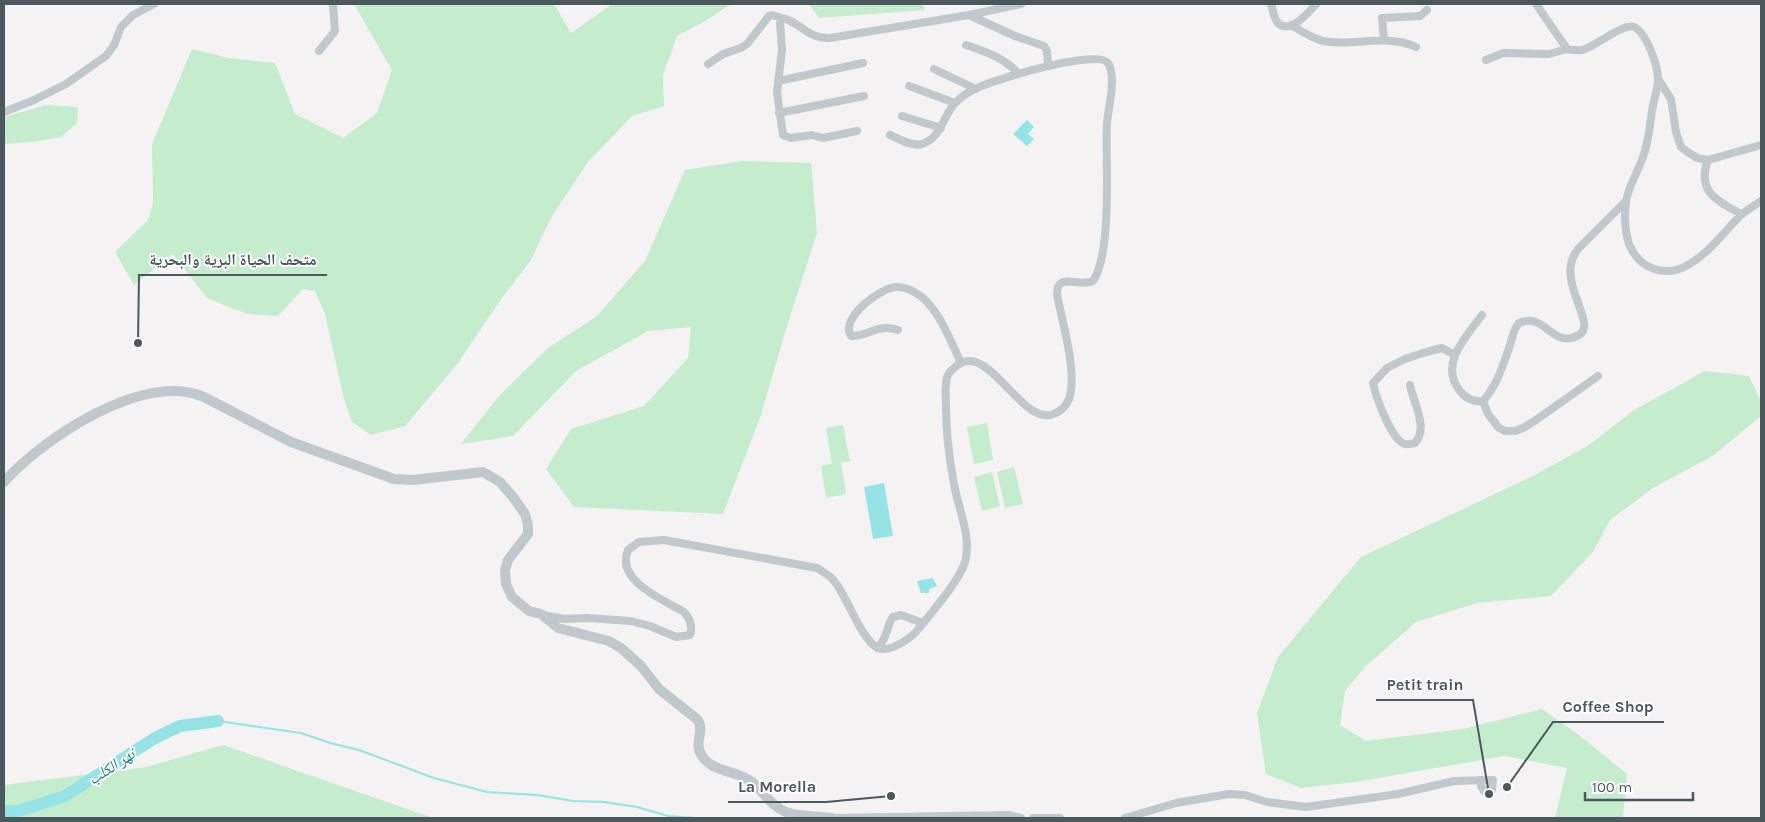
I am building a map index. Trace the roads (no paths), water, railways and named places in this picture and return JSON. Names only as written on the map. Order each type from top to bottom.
[{"type":"street","points":[[4,112],[66,84],[106,56],[114,45],[121,27],[133,14],[154,4]]},
{"type":"street","points":[[319,51],[335,31],[333,4]]},
{"type":"street","points":[[708,64],[723,54],[747,44],[769,16],[772,15],[788,19],[811,35],[830,38],[969,15],[1021,4]]},
{"type":"street","points":[[1271,4],[1275,18],[1278,23],[1284,26],[1299,21],[1316,4]]},
{"type":"street","points":[[1536,4],[1567,49]]},
{"type":"street","points":[[1384,40],[1382,18],[1420,16],[1427,10]]},
{"type":"street","points":[[969,15],[1015,36],[1044,46],[1047,51],[1048,66]]},
{"type":"street","points":[[782,18],[780,23],[782,50],[777,92],[782,131],[787,137],[812,135],[824,138],[857,131]]},
{"type":"street","points":[[1290,25],[1308,36],[1321,40],[1342,43],[1384,40],[1406,42],[1416,47]]},
{"type":"street","points":[[1486,60],[1502,54],[1549,54],[1567,49],[1583,50],[1597,45],[1624,28],[1632,26],[1637,28],[1647,43],[1658,79],[1671,100],[1676,132],[1681,148],[1697,158],[1708,160],[1761,145]]},
{"type":"street","points":[[966,45],[1004,60],[1018,73]]},
{"type":"street","points":[[4,482],[47,444],[70,428],[108,408],[135,398],[154,394],[195,393],[291,442],[394,479],[413,480],[478,472],[494,478],[513,497],[525,514],[528,525],[528,534],[508,560],[505,570],[506,584],[512,597],[529,611],[565,619],[626,620],[650,626],[676,637],[690,635],[691,629],[688,617],[684,612],[645,589],[630,575],[626,562],[628,550],[639,542],[664,540],[817,568],[834,581],[868,640],[877,648],[886,648],[902,642],[914,634],[923,623],[959,575],[965,562],[964,532],[950,462],[946,410],[948,375],[961,363],[967,361],[982,365],[1030,408],[1040,414],[1046,415],[1058,412],[1068,399],[1072,382],[1071,367],[1057,289],[1059,284],[1066,281],[1089,283],[1093,281],[1101,258],[1107,225],[1107,124],[1112,72],[1108,63],[1102,59],[1048,66],[1018,73],[976,88],[955,104],[941,128],[931,139],[921,145],[916,145],[890,135]]},
{"type":"street","points":[[778,81],[863,63]]},
{"type":"street","points":[[934,69],[976,88]]},
{"type":"street","points":[[1658,79],[1644,155],[1626,201],[1626,234],[1630,246],[1645,264],[1654,270],[1662,272],[1681,269],[1700,257],[1741,214],[1761,201]]},
{"type":"street","points":[[909,86],[955,104]]},
{"type":"street","points":[[779,113],[864,96]]},
{"type":"street","points":[[902,116],[941,128]]},
{"type":"street","points":[[1708,160],[1705,175],[1708,190],[1718,201],[1741,214]]},
{"type":"street","points":[[1484,401],[1498,379],[1515,330],[1520,323],[1529,320],[1534,321],[1563,339],[1582,332],[1584,319],[1570,280],[1570,264],[1573,254],[1626,201]]},
{"type":"street","points":[[898,330],[880,327],[857,336],[851,336],[848,332],[848,326],[863,306],[885,290],[898,287],[908,289],[922,297],[935,312],[945,328],[961,363]]},
{"type":"street","points":[[1482,314],[1454,355],[1452,370],[1456,386],[1461,392],[1471,400],[1484,401]]},
{"type":"street","points":[[1410,385],[1421,424],[1421,433],[1415,442],[1407,445],[1400,442],[1391,430],[1376,397],[1373,383],[1387,368],[1405,359],[1442,348],[1454,355]]},
{"type":"street","points":[[1484,401],[1488,414],[1499,428],[1505,431],[1515,431],[1536,420],[1598,376]]},
{"type":"street","points":[[541,614],[558,628],[609,642],[622,648],[641,666],[659,689],[698,720],[701,727],[697,744],[703,758],[711,765],[752,782],[771,803],[781,810],[832,818],[1009,814],[1020,818]]},
{"type":"street","points":[[877,648],[886,636],[893,616],[901,615],[923,623]]},
{"type":"street","points":[[1125,818],[1176,803],[1229,794],[1245,795],[1267,802],[1306,807],[1398,794],[1451,782],[1481,780]]},
{"type":"street","points":[[1033,818],[1060,818]]},
{"type":"water","points":[[1027,120],[1034,127],[1028,134],[1034,139],[1027,146],[1013,134]]},
{"type":"water","points":[[884,483],[893,536],[873,539],[864,487]]},
{"type":"water","points":[[933,578],[937,586],[929,589],[929,593],[921,593],[917,581]]},
{"type":"waterway","points":[[218,721],[301,733],[359,750],[434,778],[487,792],[537,795],[573,801],[604,802],[637,807],[668,816],[695,818]]},
{"type":"waterway","name":"نهر الكلب","points":[[4,811],[18,811],[65,796],[155,738],[180,726],[218,721]]},
{"type":"place","name":"متحف الحياة البرية والبحرية","points":[[138,343]]},
{"type":"place","name":"Coffee Shop","points":[[1507,787]]},
{"type":"place","name":"Petit train","points":[[1489,794]]},
{"type":"place","name":"La Morella","points":[[891,796]]}]
